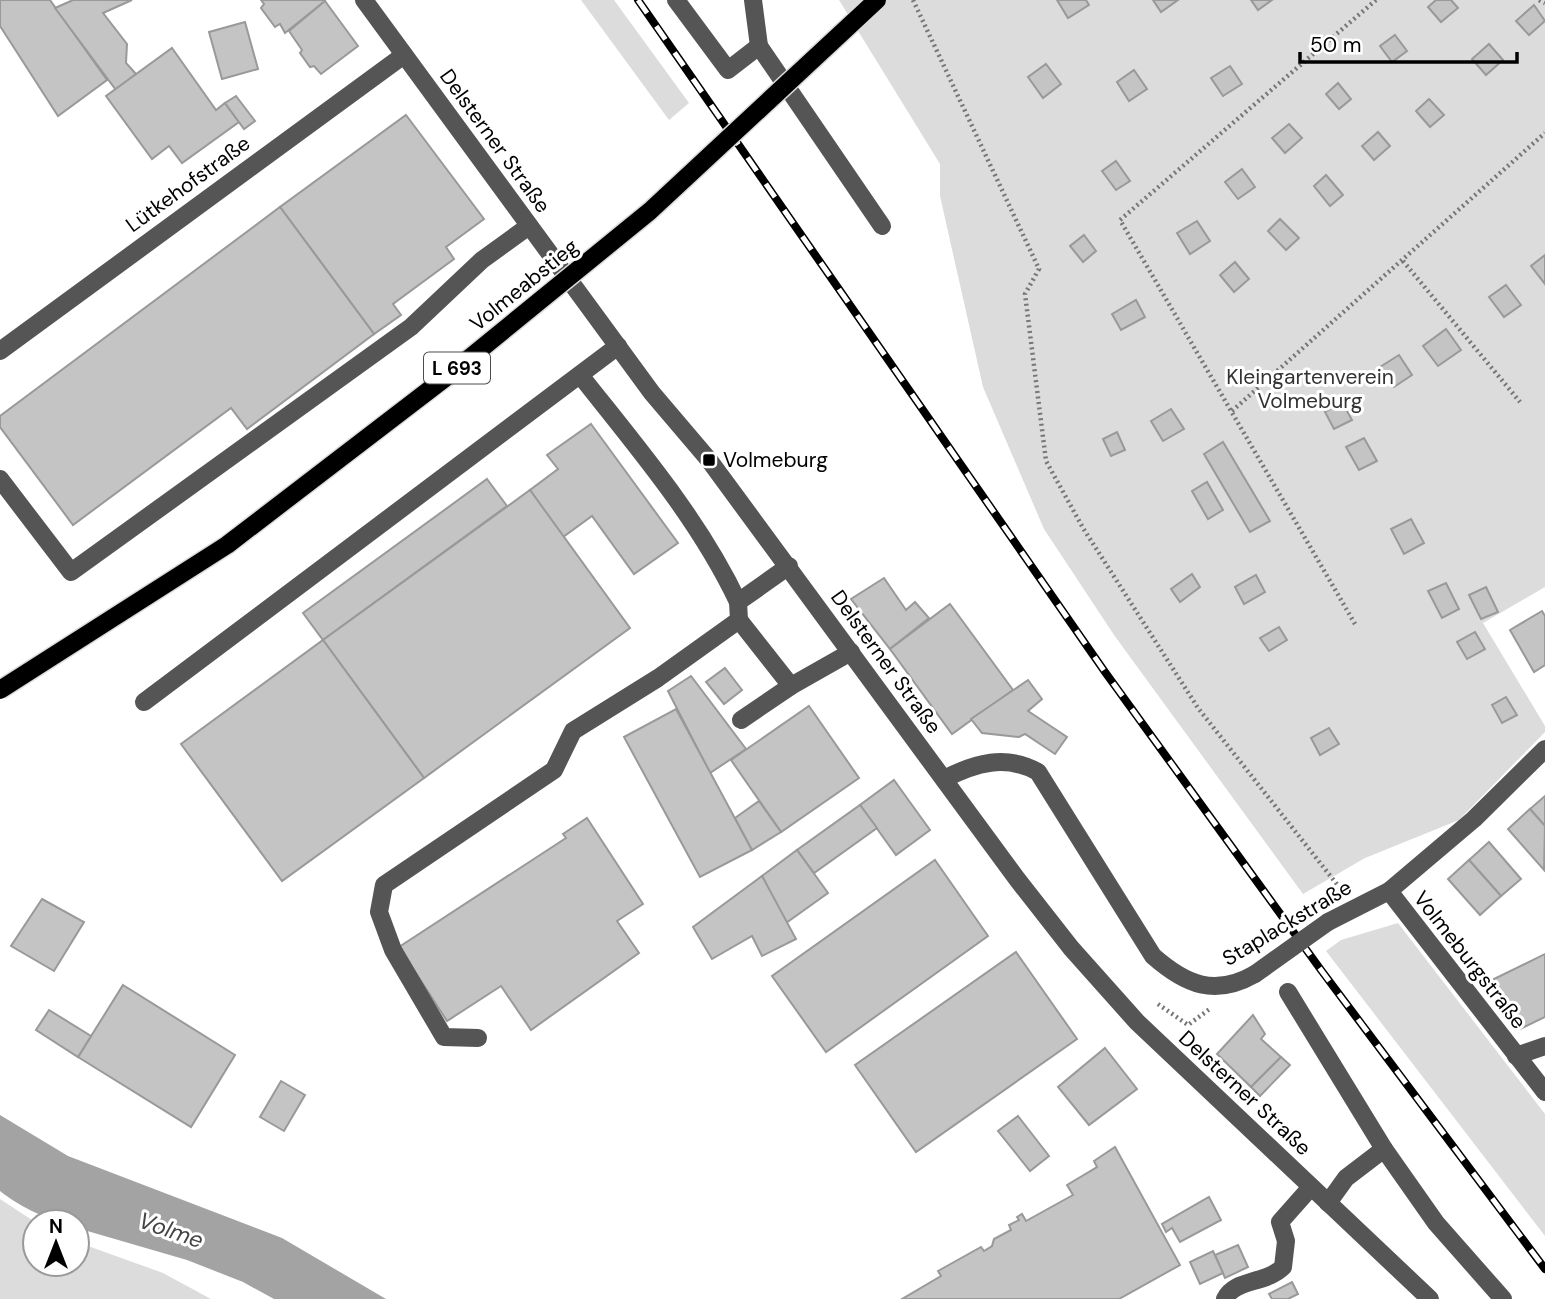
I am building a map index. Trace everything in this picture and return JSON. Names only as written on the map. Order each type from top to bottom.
[{"type":"main road","name":"Volmeabstieg","points":[[0,690],[227,545],[445,378],[650,211],[877,0]]},
{"type":"street","name":"Delsterner Straße","points":[[364,0],[618,346],[789,566],[1071,948],[1137,1022],[1430,1299]]},
{"type":"street","points":[[676,0],[728,70],[760,46]]},
{"type":"street","points":[[753,0],[760,46],[882,226]]},
{"type":"street","name":"Lütkehofstraße","points":[[0,351],[404,55]]},
{"type":"street","points":[[0,479],[71,572],[411,327],[482,260],[529,226]]},
{"type":"street","points":[[144,702],[618,346]]},
{"type":"street","points":[[580,375],[647,461],[714,556],[738,601],[738,620],[791,686]]},
{"type":"street","points":[[738,601],[789,566]]},
{"type":"street","points":[[478,1038],[444,1037],[393,950],[379,912],[384,885],[554,770],[573,731],[658,678],[738,620]]},
{"type":"street","points":[[741,720],[791,686],[851,652]]},
{"type":"street","name":"Staplackstraße","points":[[944,779],[974,764],[996,762],[1023,764],[1038,772],[1153,956],[1170,971],[1191,982],[1217,987],[1237,985],[1328,922],[1389,891],[1474,819],[1545,749]]},
{"type":"street","name":"Volmeburgstraße","points":[[1389,891],[1545,1092]]},
{"type":"street","points":[[1288,992],[1384,1149],[1436,1223],[1503,1299]]},
{"type":"street","name":"Volmeburgstraße","points":[[1516,1056],[1545,1046]]},
{"type":"street","points":[[1328,1203],[1346,1178],[1384,1149]]},
{"type":"street","points":[[1225,1299],[1238,1285],[1263,1280],[1283,1267],[1286,1241],[1280,1222],[1311,1187]]},
{"type":"path","points":[[914,0],[1039,269],[1025,294],[1046,461],[1083,528],[1198,708],[1332,875],[1353,907]]},
{"type":"path","points":[[1355,624],[1120,220],[1376,0]]},
{"type":"path","points":[[1539,0],[1545,3]]},
{"type":"path","points":[[1232,411],[1545,133]]},
{"type":"path","points":[[1403,261],[1520,402]]},
{"type":"path","points":[[1158,1004],[1183,1022]]},
{"type":"green space","points":[[581,0],[614,0],[689,103],[669,120]]},
{"type":"green space","name":"Kleingartenverein Volmeburg","points":[[839,0],[1545,0],[1545,587],[1483,623],[1545,726],[1545,732],[1459,820],[1365,858],[1303,894],[1114,635],[1044,529],[983,387],[940,196],[940,164]]},
{"type":"green space","points":[[1398,923],[1545,1114],[1545,1236],[1326,951],[1341,940]]},
{"type":"green space","points":[[0,1199],[21,1213],[21,1278],[91,1278],[91,1247],[163,1273],[211,1299],[0,1299]]},
{"type":"water","name":"Volme","points":[[0,1115],[68,1156],[282,1238],[386,1299],[274,1299],[243,1282],[187,1260],[91,1232],[91,1208],[26,1208],[0,1191]]},
{"type":"building","points":[[0,0],[50,0],[107,80],[58,116],[0,26]]},
{"type":"building","points":[[73,0],[132,0],[103,13],[127,44],[126,63],[136,74],[116,90],[55,8]]},
{"type":"building","points":[[261,0],[325,1],[285,33],[280,24],[275,27],[261,8],[264,4]]},
{"type":"building","points":[[1057,0],[1086,0],[1089,5],[1068,18]]},
{"type":"building","points":[[1153,0],[1178,0],[1161,12]]},
{"type":"building","points":[[1251,0],[1272,0],[1258,10]]},
{"type":"building","points":[[1436,0],[1451,0],[1458,8],[1441,22],[1428,7]]},
{"type":"building","points":[[325,1],[358,46],[321,74],[314,66],[310,67],[289,31]]},
{"type":"building","points":[[1534,5],[1545,21],[1529,35],[1516,21]]},
{"type":"building","points":[[245,22],[258,69],[222,79],[209,32]]},
{"type":"building","points":[[1395,35],[1407,51],[1392,62],[1380,46]]},
{"type":"building","points":[[1489,44],[1503,60],[1486,75],[1472,59]]},
{"type":"building","points":[[172,48],[216,110],[225,103],[239,122],[182,163],[169,146],[152,159],[106,96]]},
{"type":"building","points":[[1046,64],[1061,84],[1043,98],[1028,77]]},
{"type":"building","points":[[1230,66],[1242,84],[1223,96],[1211,78]]},
{"type":"building","points":[[1134,70],[1147,89],[1129,101],[1117,82]]},
{"type":"building","points":[[1338,83],[1351,99],[1339,109],[1326,94]]},
{"type":"building","points":[[236,96],[255,121],[244,129],[225,103]]},
{"type":"building","points":[[1429,99],[1444,115],[1430,127],[1416,111]]},
{"type":"building","points":[[406,115],[484,219],[446,247],[454,259],[393,304],[401,315],[374,334],[280,207]]},
{"type":"building","points":[[1289,124],[1302,138],[1285,153],[1272,138]]},
{"type":"building","points":[[1378,132],[1390,146],[1374,160],[1362,146]]},
{"type":"building","points":[[1116,161],[1130,181],[1116,190],[1102,171]]},
{"type":"building","points":[[1242,169],[1255,187],[1238,199],[1225,182]]},
{"type":"building","points":[[1326,175],[1343,195],[1330,206],[1314,186]]},
{"type":"building","points":[[280,207],[374,334],[247,429],[231,408],[73,525],[0,427],[0,416]]},
{"type":"building","points":[[1280,219],[1299,238],[1286,250],[1268,231]]},
{"type":"building","points":[[1197,221],[1210,241],[1190,254],[1177,233]]},
{"type":"building","points":[[1084,235],[1096,251],[1083,262],[1070,246]]},
{"type":"building","points":[[1545,255],[1545,284],[1531,266]]},
{"type":"building","points":[[1235,262],[1249,279],[1234,292],[1220,275]]},
{"type":"building","points":[[1506,285],[1521,305],[1504,317],[1489,297]]},
{"type":"building","points":[[1136,300],[1145,317],[1121,330],[1112,314]]},
{"type":"building","points":[[1446,329],[1461,350],[1438,366],[1423,346]]},
{"type":"building","points":[[1399,355],[1412,375],[1394,387],[1380,367]]},
{"type":"building","points":[[1342,402],[1352,420],[1334,429],[1325,412]]},
{"type":"building","points":[[1171,409],[1184,429],[1163,441],[1151,421]]},
{"type":"building","points":[[591,424],[678,543],[634,574],[592,516],[563,537],[530,490],[558,469],[547,455]]},
{"type":"building","points":[[1117,432],[1125,450],[1111,456],[1103,439]]},
{"type":"building","points":[[1364,438],[1377,461],[1359,470],[1346,447]]},
{"type":"building","points":[[1223,442],[1270,521],[1250,532],[1204,454]]},
{"type":"building","points":[[487,479],[507,506],[323,640],[303,613]]},
{"type":"building","points":[[1207,482],[1223,510],[1208,519],[1192,491]]},
{"type":"building","points":[[530,490],[630,628],[424,778],[323,640]]},
{"type":"building","points":[[1411,519],[1424,543],[1404,554],[1391,529]]},
{"type":"building","points":[[1192,574],[1200,587],[1180,602],[1171,589]]},
{"type":"building","points":[[1256,575],[1265,592],[1244,604],[1235,587]]},
{"type":"building","points":[[884,578],[906,610],[915,602],[929,618],[890,649],[851,599]]},
{"type":"building","points":[[1446,583],[1459,609],[1442,618],[1428,591]]},
{"type":"building","points":[[1486,587],[1498,612],[1481,619],[1469,595]]},
{"type":"building","points":[[950,604],[1013,690],[952,734],[890,649]]},
{"type":"building","points":[[1542,611],[1545,616],[1545,665],[1534,672],[1510,630]]},
{"type":"building","points":[[1279,627],[1287,640],[1269,651],[1260,638]]},
{"type":"building","points":[[1475,632],[1485,649],[1467,659],[1457,642]]},
{"type":"building","points":[[323,640],[424,778],[282,881],[181,744]]},
{"type":"building","points":[[725,668],[742,690],[724,704],[706,682]]},
{"type":"building","points":[[691,676],[746,749],[710,773],[668,691]]},
{"type":"building","points":[[1028,680],[1042,699],[1028,711],[1067,737],[1055,754],[1025,734],[1019,737],[982,733],[971,719]]},
{"type":"building","points":[[1506,697],[1517,715],[1502,723],[1492,705]]},
{"type":"building","points":[[809,706],[859,778],[781,832],[731,760]]},
{"type":"building","points":[[676,709],[752,850],[700,877],[624,737]]},
{"type":"building","points":[[1329,728],[1339,744],[1320,755],[1311,738]]},
{"type":"building","points":[[894,780],[930,830],[896,855],[860,805]]},
{"type":"building","points":[[1545,796],[1545,826],[1530,809]]},
{"type":"building","points":[[759,801],[781,832],[752,850],[735,818]]},
{"type":"building","points":[[860,805],[877,828],[814,873],[797,850]]},
{"type":"building","points":[[1530,809],[1545,826],[1544,870],[1508,829]]},
{"type":"building","points":[[587,818],[643,904],[617,921],[639,953],[531,1030],[501,986],[447,1021],[399,947],[566,838],[563,834]]},
{"type":"building","points":[[1489,842],[1521,879],[1501,896],[1469,860]]},
{"type":"building","points":[[797,850],[828,893],[786,923],[762,876]]},
{"type":"building","points":[[935,860],[988,936],[826,1052],[772,976]]},
{"type":"building","points":[[1469,860],[1501,896],[1480,915],[1448,879]]},
{"type":"building","points":[[762,876],[796,939],[762,956],[752,936],[712,959],[693,927]]},
{"type":"building","points":[[42,899],[84,922],[54,971],[11,946]]},
{"type":"building","points":[[1016,952],[1077,1039],[916,1152],[855,1065]]},
{"type":"building","points":[[1545,954],[1545,1017],[1520,1029],[1494,979]]},
{"type":"building","points":[[123,985],[235,1055],[191,1127],[78,1057]]},
{"type":"building","points":[[49,1010],[91,1036],[78,1057],[36,1030]]},
{"type":"building","points":[[1253,1015],[1265,1034],[1261,1039],[1281,1057],[1251,1087],[1217,1054]]},
{"type":"building","points":[[1105,1048],[1137,1089],[1089,1125],[1058,1087]]},
{"type":"building","points":[[1281,1057],[1290,1065],[1260,1096],[1251,1087]]},
{"type":"building","points":[[281,1081],[305,1095],[284,1131],[260,1117]]},
{"type":"building","points":[[1018,1116],[1049,1156],[1030,1171],[998,1131]]},
{"type":"building","points":[[1115,1147],[1180,1265],[1119,1299],[902,1299],[941,1276],[938,1271],[981,1247],[984,1251],[992,1246],[994,1239],[1011,1230],[1009,1225],[1019,1220],[1017,1217],[1022,1214],[1026,1221],[1073,1195],[1067,1185],[1097,1167],[1094,1161]]},
{"type":"building","points":[[1209,1197],[1221,1220],[1180,1242],[1172,1228],[1166,1232],[1162,1224]]},
{"type":"building","points":[[1238,1245],[1248,1267],[1225,1278],[1215,1255]]},
{"type":"building","points":[[1213,1251],[1223,1273],[1200,1284],[1190,1262]]},
{"type":"building","points":[[1292,1282],[1298,1294],[1288,1299],[1272,1299],[1269,1294]]},
{"type":"railway","points":[[638,0],[1105,672],[1321,970],[1545,1269]]},
{"type":"place","name":"Volmeburg","points":[[709,460]]}]
